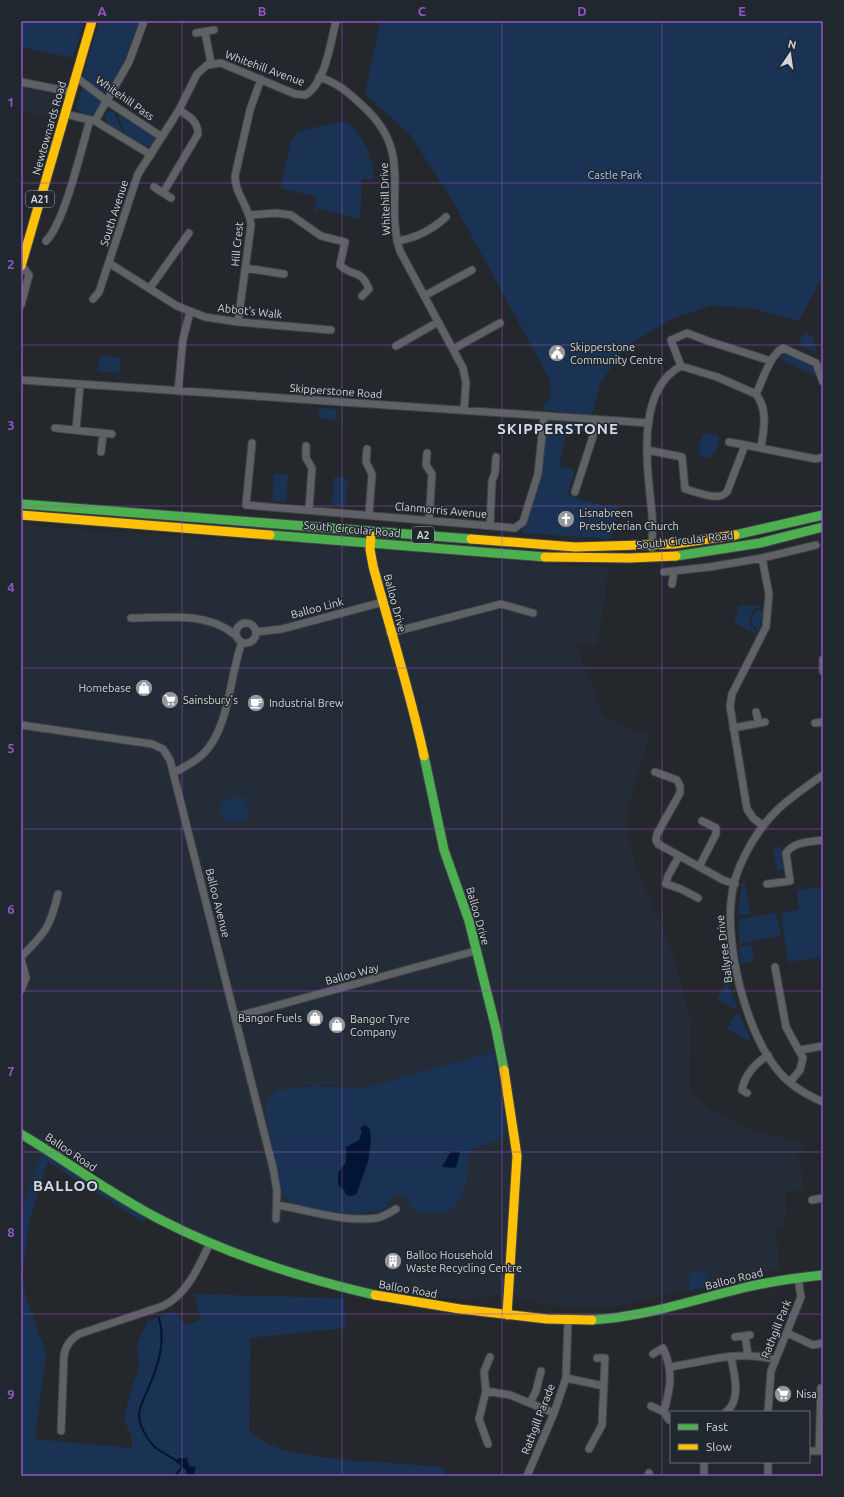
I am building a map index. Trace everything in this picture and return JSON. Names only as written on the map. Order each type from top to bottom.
[{"type":"main road","name":"Newtownards Road","points":[[21,265],[92,21]]},
{"type":"main road","name":"South Circular Road","points":[[21,504],[287,524],[371,536],[562,558],[653,558],[744,546],[823,527]]},
{"type":"main road","name":"South Circular Road","points":[[21,515],[371,536],[575,546],[652,545],[720,538],[775,528],[823,516]]},
{"type":"main road","name":"Balloo Drive","points":[[371,536],[373,566],[390,633],[414,712],[444,850],[469,921],[475,952],[496,1029],[511,1109],[517,1156],[507,1315]]},
{"type":"main road","name":"Balloo Road","points":[[21,1134],[120,1198],[181,1230],[210,1243],[272,1267],[357,1292],[415,1304],[568,1321],[594,1320],[635,1316],[679,1306],[760,1284],[823,1275]]},
{"type":"street","points":[[46,241],[52,235],[68,194],[92,121],[108,101],[129,62],[144,21]]},
{"type":"street","name":"Whitehill Avenue","points":[[162,137],[179,110],[197,74],[203,67],[212,63],[226,64],[261,80],[301,95],[309,93],[314,89],[328,57],[336,21]]},
{"type":"street","points":[[196,34],[214,30]]},
{"type":"street","points":[[205,32],[212,63]]},
{"type":"street","name":"Whitehill Pass","points":[[76,77],[108,101],[162,137]]},
{"type":"street","name":"Whitehill Drive","points":[[319,77],[345,88],[377,119],[388,138],[394,158],[396,183],[395,222],[397,241],[400,251],[453,349],[466,378],[464,410]]},
{"type":"street","name":"Hill Crest","points":[[238,322],[252,225],[250,215],[238,191],[235,176],[250,110],[261,80]]},
{"type":"street","points":[[21,82],[71,92]]},
{"type":"street","points":[[163,193],[198,134],[196,123],[179,110]]},
{"type":"street","points":[[65,114],[92,121],[150,155]]},
{"type":"street","name":"South Avenue","points":[[92,298],[99,292],[138,174],[162,137]]},
{"type":"street","points":[[154,187],[171,198]]},
{"type":"street","points":[[250,215],[276,213],[291,215],[321,236],[345,242],[340,265],[343,269],[361,275],[365,279],[369,289],[362,296]]},
{"type":"street","points":[[397,241],[417,236],[438,225],[446,217]]},
{"type":"street","points":[[150,288],[189,232]]},
{"type":"street","name":"Abbot's Walk","points":[[109,263],[190,312],[215,320],[331,330]]},
{"type":"street","name":"Newtownards Road","points":[[21,265],[29,275],[21,305]]},
{"type":"street","points":[[245,268],[284,274]]},
{"type":"street","points":[[424,296],[472,270]]},
{"type":"street","points":[[178,391],[183,339],[190,312]]},
{"type":"street","points":[[396,346],[438,322]]},
{"type":"street","points":[[453,349],[500,323]]},
{"type":"street","points":[[681,366],[671,340],[687,333],[771,361]]},
{"type":"street","points":[[756,394],[771,361],[778,351],[783,348],[816,363],[823,382]]},
{"type":"street","points":[[653,558],[647,450],[648,423],[661,385],[671,372],[681,366],[717,377],[756,394],[762,402],[765,418],[761,447]]},
{"type":"street","name":"Skipperstone Road","points":[[21,380],[648,423]]},
{"type":"street","points":[[76,430],[80,385]]},
{"type":"street","name":"Clanmorris Avenue","points":[[252,443],[246,505],[515,528],[523,522],[538,474],[544,416]]},
{"type":"street","points":[[574,492],[595,430],[596,419]]},
{"type":"street","points":[[55,428],[112,434]]},
{"type":"street","points":[[101,452],[103,433]]},
{"type":"street","points":[[729,442],[761,447],[816,459],[823,457]]},
{"type":"street","points":[[647,450],[682,457],[685,489],[717,497],[723,496],[727,492],[745,445]]},
{"type":"street","points":[[306,446],[306,458],[312,468],[309,510]]},
{"type":"street","points":[[367,449],[366,462],[372,474],[369,515]]},
{"type":"street","points":[[427,454],[426,465],[432,474],[429,520]]},
{"type":"street","points":[[490,525],[492,481],[495,472],[496,458]]},
{"type":"street","points":[[664,572],[710,567],[762,558],[816,545]]},
{"type":"street","points":[[762,558],[769,594],[766,627],[732,694],[730,706],[737,758],[747,809],[753,818],[762,825]]},
{"type":"street","points":[[672,584],[674,571]]},
{"type":"street","name":"Balloo Link","points":[[256,632],[282,629],[383,602]]},
{"type":"street","points":[[390,633],[501,604],[533,613]]},
{"type":"street","points":[[131,618],[193,618],[218,623],[242,642],[251,642],[256,632],[251,624],[245,622],[236,628],[235,635]]},
{"type":"street","points":[[173,773],[202,755],[210,747],[221,726],[235,660],[242,642]]},
{"type":"street","points":[[823,659],[823,671]]},
{"type":"street","points":[[733,728],[762,722],[756,712]]},
{"type":"street","name":"Balloo Avenue","points":[[21,725],[152,744],[163,749],[170,760],[273,1168],[277,1191],[276,1219]]},
{"type":"street","points":[[655,772],[677,780],[680,786],[680,793],[656,840],[658,844],[723,880],[735,884]]},
{"type":"street","name":"Ballyree Drive","points":[[823,775],[781,805],[762,825],[745,854],[735,884],[730,914],[733,946],[740,990],[750,1017],[768,1055],[790,1082],[813,1098],[823,1102]]},
{"type":"street","points":[[699,867],[716,834],[716,828],[702,820]]},
{"type":"street","points":[[767,884],[790,881],[786,853],[790,848],[794,845],[823,840]]},
{"type":"street","points":[[679,856],[668,876],[666,884],[681,889],[698,898]]},
{"type":"street","points":[[21,990],[26,978],[21,958],[42,937],[52,917],[58,894]]},
{"type":"street","name":"Balloo Way","points":[[235,1017],[475,952]]},
{"type":"street","points":[[775,967],[785,1022],[803,1058],[802,1066],[790,1082]]},
{"type":"street","points":[[800,1050],[823,1046]]},
{"type":"street","points":[[747,1093],[742,1090],[744,1082],[753,1066],[768,1055]]},
{"type":"street","points":[[812,1200],[823,1198]]},
{"type":"street","points":[[277,1205],[334,1217],[355,1218],[378,1218],[396,1209]]},
{"type":"street","points":[[61,1431],[64,1355],[66,1347],[71,1340],[79,1334],[163,1306],[176,1300],[191,1280],[210,1243]]},
{"type":"street","name":"Rathgill Park","points":[[768,1411],[770,1377],[775,1360],[801,1297],[798,1278]]},
{"type":"street","name":"Rathgill Parade","points":[[527,1476],[554,1413],[566,1378],[568,1321]]},
{"type":"street","points":[[786,1333],[814,1345],[823,1343]]},
{"type":"street","points":[[734,1337],[748,1336],[748,1355]]},
{"type":"street","points":[[653,1354],[663,1348],[670,1367],[671,1388],[664,1412]]},
{"type":"street","points":[[670,1367],[748,1355],[762,1356],[775,1360]]},
{"type":"street","points":[[488,1444],[480,1419],[486,1391],[484,1372],[490,1357]]},
{"type":"street","points":[[727,1411],[733,1403],[736,1392],[731,1357]]},
{"type":"street","points":[[589,1449],[602,1425],[605,1358],[597,1358]]},
{"type":"street","points":[[530,1403],[536,1391],[541,1371]]},
{"type":"street","points":[[566,1378],[604,1386]]},
{"type":"street","points":[[810,1451],[821,1451],[821,1388]]},
{"type":"street","points":[[486,1391],[510,1395],[554,1413]]},
{"type":"street","points":[[651,1406],[664,1412],[669,1420]]},
{"type":"street","points":[[768,1463],[768,1476]]},
{"type":"street","points":[[704,1464],[704,1476]]},
{"type":"shaded area","points":[[21,87],[59,96],[61,101],[55,121],[21,111]]},
{"type":"shaded area","points":[[21,525],[394,551],[541,564],[609,567],[598,645],[576,644],[604,716],[626,728],[650,735],[627,810],[627,828],[636,866],[675,958],[691,1020],[690,1093],[708,1107],[758,1134],[761,1132],[804,1142],[797,1162],[800,1162],[804,1189],[785,1193],[787,1202],[785,1203],[787,1216],[784,1217],[785,1226],[776,1227],[780,1269],[616,1307],[558,1306],[522,1301],[501,1294],[461,1299],[361,1291],[293,1272],[218,1243],[151,1212],[92,1172],[21,1129]]},
{"type":"shaded area","points":[[365,1125],[370,1129],[371,1140],[368,1162],[356,1195],[350,1196],[345,1194],[345,1191],[338,1185],[338,1173],[346,1162],[346,1147],[359,1140],[362,1131],[360,1128]]},
{"type":"shaded area","points":[[21,1142],[41,1153],[21,1213]]},
{"type":"shaded area","points":[[451,1151],[460,1152],[456,1168],[442,1167]]},
{"type":"shaded area","points":[[178,1458],[187,1458],[189,1466],[196,1467],[193,1476],[188,1476],[186,1470],[176,1462]]},
{"type":"green space","points":[[21,21],[84,21],[73,58],[21,47]]},
{"type":"green space","points":[[100,21],[139,22],[120,72],[106,92],[102,93],[84,76],[85,68]]},
{"type":"green space","name":"Castle Park","points":[[380,21],[823,21],[823,281],[820,281],[799,321],[755,309],[713,305],[669,320],[625,348],[601,382],[592,415],[543,410],[543,406],[551,397],[550,380],[450,196],[410,135],[365,94]]},
{"type":"green space","points":[[83,85],[104,103],[96,113],[89,116],[83,114],[76,108]]},
{"type":"green space","points":[[107,112],[114,112],[123,134],[108,125],[105,117]]},
{"type":"green space","points":[[117,112],[151,133],[154,137],[154,143],[152,146],[144,146],[126,137]]},
{"type":"green space","points":[[346,120],[358,133],[366,146],[373,170],[374,179],[362,179],[360,219],[319,208],[314,212],[317,197],[280,188],[291,142],[297,132],[340,121],[343,123]]},
{"type":"green space","points":[[807,333],[813,337],[817,351],[814,352],[798,344],[802,336]]},
{"type":"green space","points":[[783,354],[795,356],[804,360],[811,365],[817,377],[779,358]]},
{"type":"green space","points":[[101,356],[121,357],[119,379],[118,373],[97,371]]},
{"type":"green space","points":[[319,408],[337,409],[336,420],[318,418]]},
{"type":"green space","points":[[554,421],[587,424],[582,432],[567,430],[559,466],[575,470],[567,495],[597,504],[619,507],[611,539],[522,533],[541,474],[548,425]]},
{"type":"green space","points":[[706,433],[717,435],[719,440],[715,454],[707,458],[700,457],[699,451],[703,434]]},
{"type":"green space","points":[[274,473],[288,474],[286,502],[272,501]]},
{"type":"green space","points":[[334,477],[348,479],[346,506],[332,505]]},
{"type":"green space","points":[[739,606],[763,606],[755,609],[749,617],[750,626],[758,632],[757,634],[734,623]]},
{"type":"green space","points":[[759,610],[764,610],[759,630],[753,626],[752,618],[753,615]]},
{"type":"green space","points":[[244,796],[249,818],[230,823],[224,819],[221,814],[221,807],[224,801]]},
{"type":"green space","points":[[780,846],[784,869],[777,871],[773,847]]},
{"type":"green space","points":[[742,883],[745,883],[750,914],[738,915]]},
{"type":"green space","points":[[821,887],[823,898],[823,957],[788,962],[781,913],[799,909],[797,890]]},
{"type":"green space","points":[[776,913],[781,936],[739,944],[739,919]]},
{"type":"green space","points":[[752,945],[754,961],[741,964],[739,947]]},
{"type":"green space","points":[[727,982],[737,1006],[735,1009],[717,999]]},
{"type":"green space","points":[[736,1013],[740,1015],[750,1038],[749,1041],[727,1029]]},
{"type":"green space","points":[[493,1052],[506,1127],[498,1140],[470,1150],[464,1190],[460,1200],[454,1207],[445,1212],[432,1213],[415,1211],[404,1196],[393,1196],[383,1210],[346,1214],[298,1205],[287,1199],[283,1192],[276,1169],[265,1105],[276,1091],[315,1086],[361,1089]]},
{"type":"green space","points":[[45,1152],[146,1218],[144,1223],[48,1162],[29,1224],[23,1274],[24,1290],[46,1354],[35,1439],[132,1448],[131,1434],[124,1421],[127,1405],[139,1367],[137,1344],[147,1322],[174,1311],[186,1326],[201,1319],[195,1296],[192,1294],[344,1298],[346,1328],[250,1338],[249,1431],[267,1444],[294,1453],[346,1460],[445,1467],[444,1476],[21,1476],[21,1213],[41,1153]]},
{"type":"green space","points":[[693,1270],[705,1273],[711,1284],[690,1291],[689,1277]]},
{"type":"waterway","points":[[159,1318],[162,1336],[160,1354],[155,1372],[141,1405],[139,1419],[144,1433],[153,1445],[158,1450],[177,1461]]},
{"type":"waterway","points":[[175,1476],[182,1467]]},
{"type":"traffic: fast","points":[[21,504],[471,539]]},
{"type":"traffic: fast","points":[[735,535],[823,515]]},
{"type":"traffic: fast","points":[[676,556],[760,543],[823,527]]},
{"type":"traffic: fast","points":[[270,535],[545,557]]},
{"type":"traffic: fast","points":[[424,756],[444,850],[469,921],[496,1029],[504,1070]]},
{"type":"traffic: fast","points":[[21,1134],[125,1200],[187,1233],[239,1255],[293,1273],[375,1295]]},
{"type":"traffic: fast","points":[[592,1320],[630,1316],[760,1284],[823,1275]]},
{"type":"traffic: slow","points":[[21,266],[92,21]]},
{"type":"traffic: slow","points":[[21,515],[270,535]]},
{"type":"traffic: slow","points":[[471,539],[575,547],[674,544],[735,535]]},
{"type":"traffic: slow","points":[[371,536],[370,549],[373,566],[406,684],[424,756]]},
{"type":"traffic: slow","points":[[545,557],[630,558],[676,556]]},
{"type":"traffic: slow","points":[[504,1070],[517,1156],[507,1315]]},
{"type":"traffic: slow","points":[[375,1295],[460,1309],[547,1319],[592,1320]]},
{"type":"place","name":"Skipperstone Community Centre","points":[[557,353]]},
{"type":"place","name":"Lisnabreen Presbyterian Church","points":[[566,519]]},
{"type":"place","name":"Homebase","points":[[144,688]]},
{"type":"place","name":"Sainsbury's","points":[[170,700]]},
{"type":"place","name":"Industrial Brew","points":[[256,703]]},
{"type":"place","name":"Bangor Fuels","points":[[315,1018]]},
{"type":"place","name":"Bangor Tyre Company","points":[[337,1025]]},
{"type":"place","name":"Balloo Household Waste Recycling Centre","points":[[393,1261]]},
{"type":"place","name":"Nisa","points":[[783,1394]]},
{"type":"district","name":"SKIPPERSTONE","points":[[558,429]]},
{"type":"district","name":"BALLOO","points":[[66,1186]]}]
